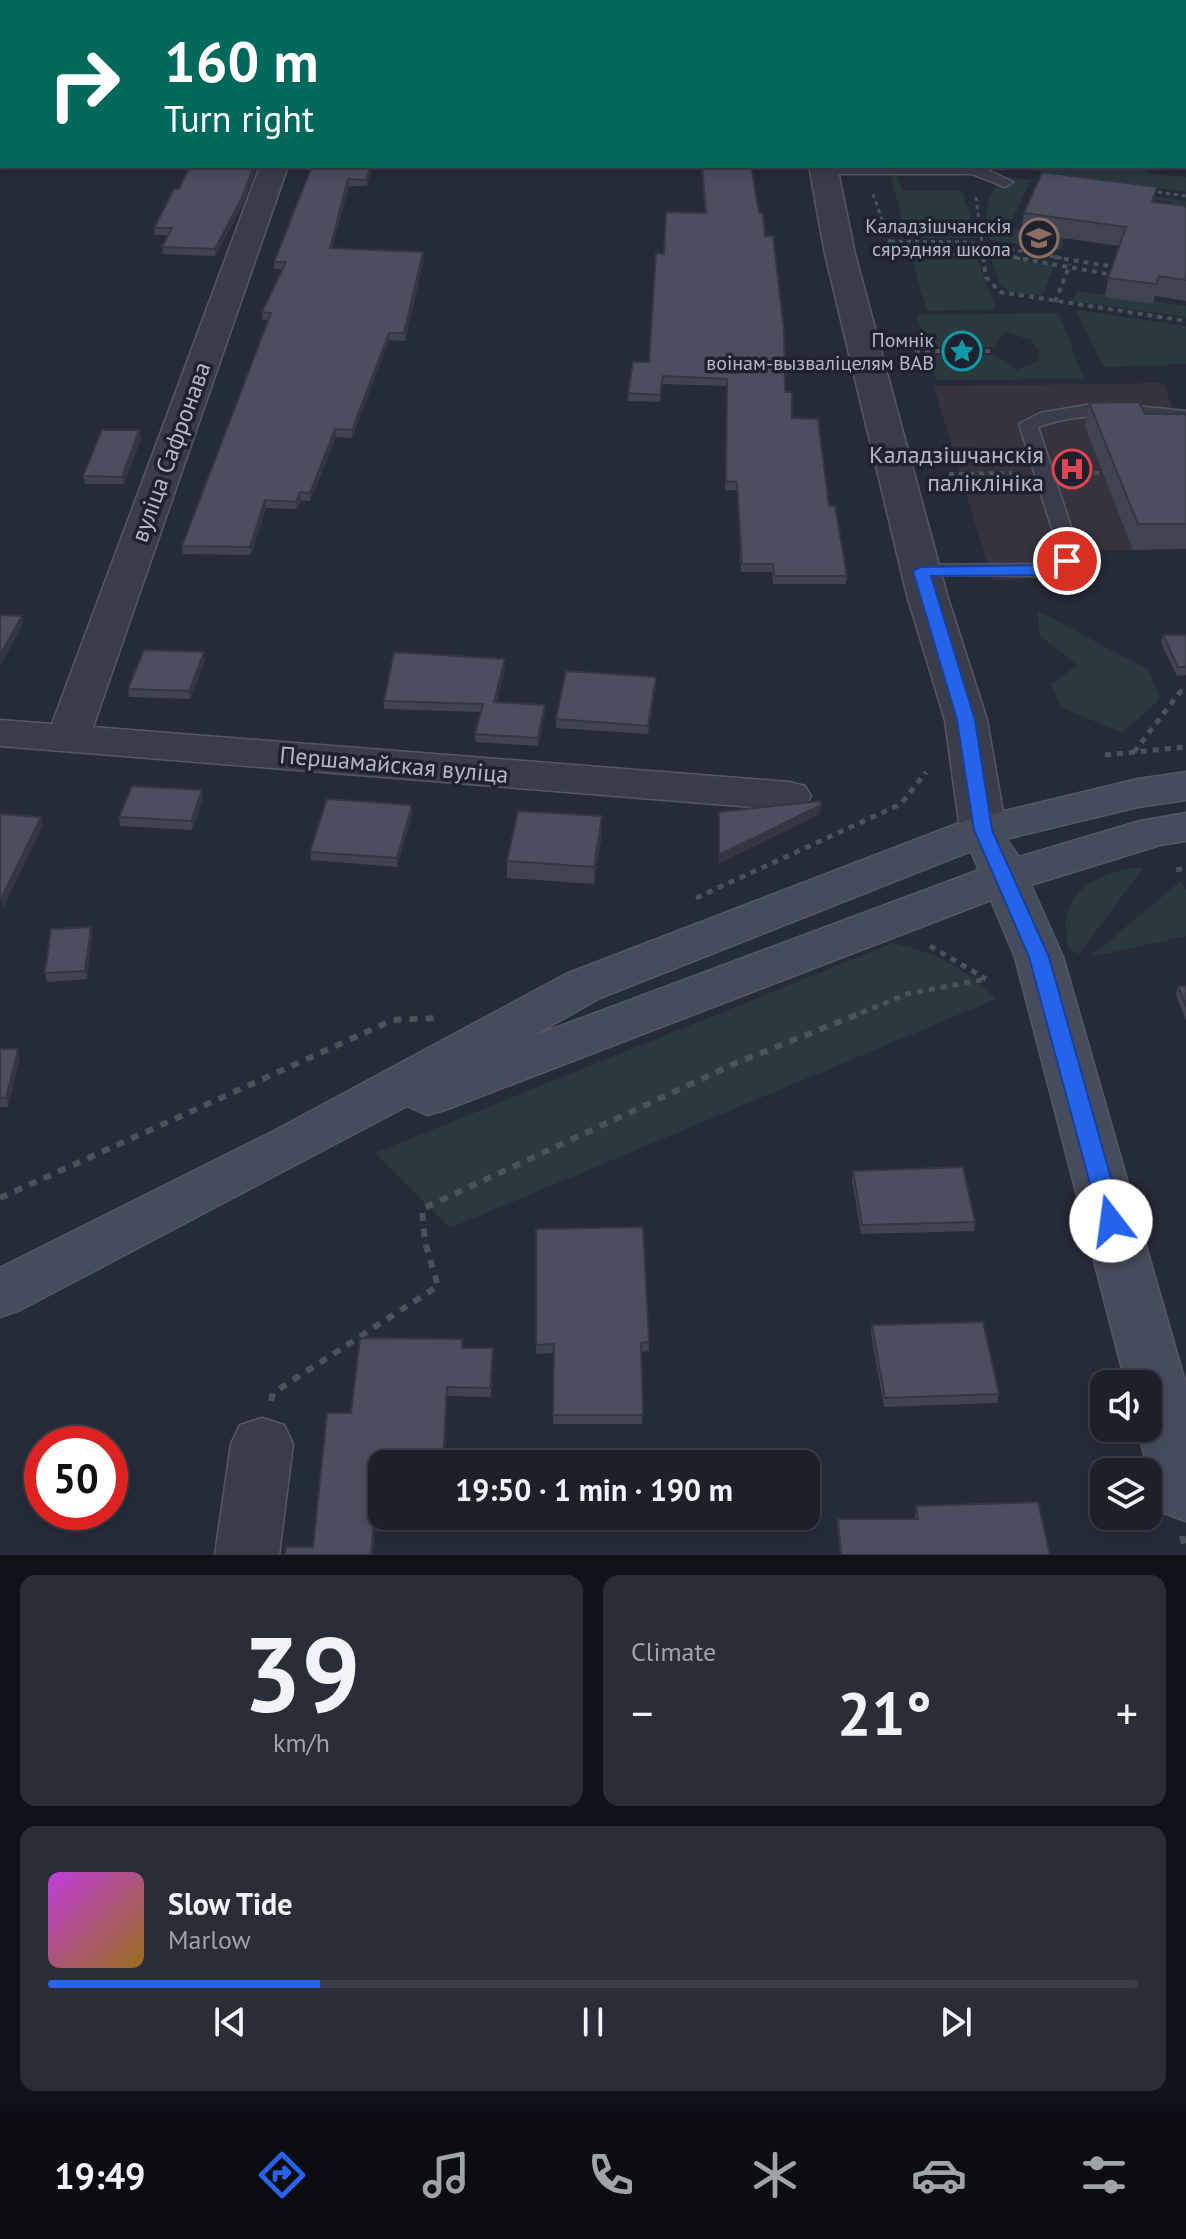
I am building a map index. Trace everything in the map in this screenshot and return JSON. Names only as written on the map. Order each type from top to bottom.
[{"type":"main road","points":[[0,1294],[293,1145],[614,1028],[994,854],[1138,793],[1186,786]]},
{"type":"main road","points":[[994,854],[1156,831],[1181,848]]},
{"type":"main road","points":[[994,854],[1045,978],[1186,1494]]},
{"type":"street","name":"вуліца Сафронава","points":[[68,738],[273,168]]},
{"type":"street","points":[[823,168],[840,254],[921,571],[966,720],[994,854]]},
{"type":"street","name":"Першамайская вуліца","points":[[0,733],[789,796]]},
{"type":"street","points":[[247,1555],[262,1444]]},
{"type":"lane","points":[[823,168],[974,169],[997,178]]},
{"type":"lane","points":[[921,571],[1044,570],[1067,561],[1069,551],[1028,424],[1056,412],[1143,410],[1186,417]]},
{"type":"path","points":[[864,170],[893,251],[983,252],[1070,264],[1113,275]]},
{"type":"path","points":[[997,178],[982,179],[975,199],[986,277],[993,288],[1009,296],[1186,321]]},
{"type":"path","points":[[1142,190],[1186,196]]},
{"type":"path","points":[[891,241],[982,244],[1115,267]]},
{"type":"path","points":[[1055,302],[1070,264]]},
{"type":"path","points":[[915,351],[994,351]]},
{"type":"path","points":[[1134,752],[1180,692],[1186,690]]},
{"type":"path","points":[[1118,765],[1105,755],[1186,747]]},
{"type":"path","points":[[690,901],[901,804],[926,772]]},
{"type":"path","points":[[1181,848],[1186,868]]},
{"type":"path","points":[[262,1444],[273,1393],[438,1286],[425,1242],[422,1209],[736,1063],[907,994],[986,979],[924,943]]},
{"type":"path","points":[[0,1198],[393,1020],[441,1018]]},
{"type":"shaded area","points":[[1013,168],[1149,168],[1148,173],[1186,177],[1186,192]]},
{"type":"shaded area","points":[[890,172],[957,172],[958,176],[898,176],[902,191],[962,191],[977,238],[906,238]]},
{"type":"shaded area","points":[[1006,177],[1186,201],[1186,217],[1168,215],[1172,202],[1030,182],[1008,228],[1066,236],[1061,250],[990,240],[987,222],[990,197],[993,189]]},
{"type":"shaded area","points":[[910,253],[975,253],[996,309],[927,311]]},
{"type":"shaded area","points":[[990,256],[1054,265],[1042,296],[1011,292],[1000,285]]},
{"type":"shaded area","points":[[1077,291],[1186,306],[1186,317],[1073,301]]},
{"type":"shaded area","points":[[1076,310],[1186,326],[1186,364],[1104,367]]},
{"type":"shaded area","points":[[1059,313],[1084,379],[936,380],[927,355],[996,355],[1016,370],[1038,361],[1040,352],[1031,340],[1005,332],[993,347],[926,347],[916,315]]},
{"type":"shaded area","name":"Каладзішчанскія паліклініка","points":[[1163,383],[1186,441],[1133,550],[1086,551],[1073,568],[1050,578],[992,580],[934,386]]},
{"type":"shaded area","points":[[1038,611],[1149,670],[1160,699],[1122,733],[1061,707],[1051,684],[1078,665],[1039,635]]},
{"type":"shaded area","points":[[1131,868],[1143,868],[1079,954],[1069,949],[1066,917],[1078,894],[1100,878]]},
{"type":"shaded area","points":[[1181,881],[1186,890],[1186,936],[1090,957]]},
{"type":"shaded area","points":[[893,943],[924,951],[949,963],[996,999],[450,1228],[375,1153]]},
{"type":"building","points":[[189,168],[253,168],[215,249],[162,247],[172,228],[154,228],[174,189],[179,189]]},
{"type":"building","points":[[311,168],[370,168],[367,180],[348,179],[330,248],[423,252],[404,333],[389,333],[352,430],[335,429],[310,493],[300,492],[296,502],[265,500],[250,547],[182,546],[271,313],[262,312],[286,262],[274,262]]},
{"type":"building","points":[[702,168],[751,168],[759,213],[763,213],[765,236],[773,236],[784,330],[785,392],[792,392],[792,418],[818,419],[829,506],[835,506],[847,576],[774,576],[773,564],[742,564],[737,482],[726,481],[727,379],[663,376],[660,395],[628,393],[633,362],[649,362],[656,253],[664,254],[666,212],[706,213]]},
{"type":"building","points":[[1042,172],[1157,187],[1152,202],[1186,206],[1186,280],[1159,276],[1156,284],[1108,278],[1126,227],[1024,213]]},
{"type":"building","points":[[1139,402],[1145,414],[1186,414],[1186,524],[1138,524],[1089,403]]},
{"type":"building","points":[[102,430],[139,430],[122,477],[83,476]]},
{"type":"building","points":[[0,615],[22,616],[0,655]]},
{"type":"building","points":[[1163,635],[1186,635],[1186,667],[1178,667]]},
{"type":"building","points":[[144,650],[204,652],[189,691],[128,689]]},
{"type":"building","points":[[394,652],[505,659],[494,702],[545,705],[538,738],[475,734],[483,704],[384,701]]},
{"type":"building","points":[[566,671],[656,677],[648,726],[556,719]]},
{"type":"building","points":[[132,786],[202,790],[191,821],[119,817]]},
{"type":"building","points":[[327,799],[412,805],[397,858],[310,852]]},
{"type":"building","points":[[820,801],[821,805],[719,855],[719,812]]},
{"type":"building","points":[[518,811],[602,816],[594,867],[507,861]]},
{"type":"building","points":[[0,814],[41,817],[1,899],[0,899]]},
{"type":"building","points":[[91,927],[85,971],[45,973],[51,929]]},
{"type":"building","points":[[1178,986],[1186,986],[1186,1006]]},
{"type":"building","points":[[0,1049],[18,1049],[6,1098],[0,1098]]},
{"type":"building","points":[[963,1167],[975,1222],[862,1225],[853,1171]]},
{"type":"building","points":[[643,1227],[649,1342],[641,1343],[643,1415],[553,1415],[554,1344],[536,1345],[536,1229]]},
{"type":"building","points":[[983,1322],[999,1394],[885,1398],[872,1325]]},
{"type":"building","points":[[360,1338],[462,1339],[462,1348],[493,1348],[490,1388],[447,1387],[444,1450],[368,1450],[368,1530],[373,1530],[371,1555],[285,1555],[286,1547],[313,1547],[327,1413],[351,1413]]},
{"type":"building","points":[[1038,1502],[1050,1555],[841,1555],[838,1519],[918,1519],[916,1506]]},
{"type":"place","name":"Каладзішчанскія сярэдняя школа","points":[[1039,238]]},
{"type":"place","name":"Помнік воінам-вызваліцелям ВАВ","points":[[962,351]]},
{"type":"place","name":"Каладзішчанскія паліклініка","points":[[1072,469]]},
{"type":"route","points":[[1067,561],[1044,570],[921,571],[966,720],[983,830],[1039,957],[1111,1221]]}]
